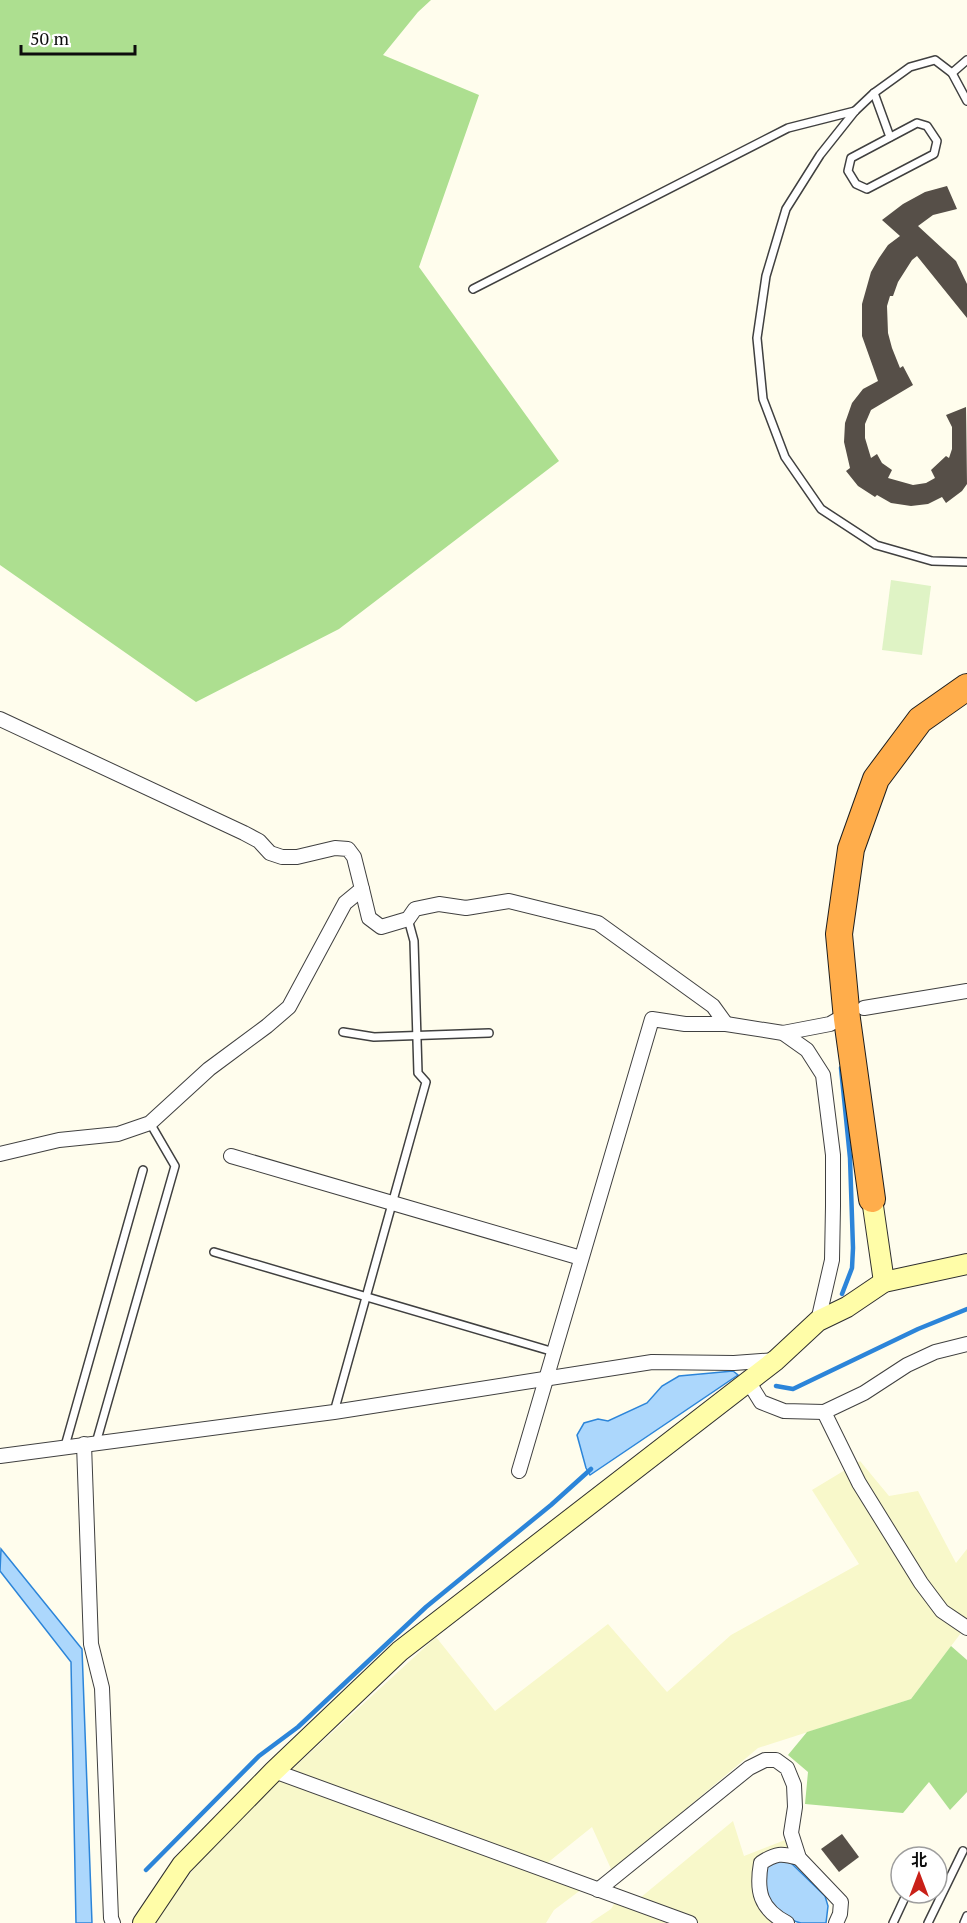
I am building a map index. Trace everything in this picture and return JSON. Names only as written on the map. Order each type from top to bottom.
[{"type":"highway","points":[[873,1199],[847,1019],[838,934],[851,849],[876,779],[920,720],[967,687]]},
{"type":"street","points":[[0,718],[244,833],[260,841],[270,853],[282,857],[297,857],[335,848],[348,849],[354,857],[369,918],[381,927],[408,919],[415,909],[439,904],[466,908],[509,901],[598,923],[714,1006],[726,1024]]},
{"type":"street","points":[[0,1154],[59,1140],[118,1134],[150,1123],[209,1069],[267,1026],[288,1007],[345,903],[362,889]]},
{"type":"street","points":[[864,1008],[967,991]]},
{"type":"street","points":[[519,1471],[652,1019],[685,1024],[726,1024],[783,1033],[836,1021]]},
{"type":"street","points":[[783,1033],[807,1050],[823,1075],[833,1155],[832,1260],[818,1321]]},
{"type":"street","points":[[231,1156],[581,1258]]},
{"type":"street","points":[[873,1199],[884,1282]]},
{"type":"street","points":[[143,1923],[182,1865],[274,1771],[400,1651],[776,1360],[818,1321],[847,1307],[884,1282],[967,1264]]},
{"type":"street","points":[[748,1382],[761,1402],[784,1411],[824,1412],[864,1393],[907,1365],[935,1352],[967,1344]]},
{"type":"street","points":[[0,1456],[334,1412],[652,1362],[734,1364],[776,1360]]},
{"type":"street","points":[[824,1412],[859,1483],[921,1583],[942,1611],[967,1628]]},
{"type":"street","points":[[90,1444],[91,1644],[102,1688],[113,1923]]},
{"type":"street","points":[[598,1890],[749,1768],[765,1760],[777,1760],[787,1768],[794,1785],[795,1807],[791,1833],[799,1858],[841,1902],[840,1914],[836,1923]]},
{"type":"street","points":[[274,1771],[690,1923]]},
{"type":"street","points":[[787,1923],[780,1919],[761,1899],[757,1882],[761,1863],[773,1855],[786,1854],[799,1858]]},
{"type":"lane","points":[[967,101],[952,73],[935,60],[910,67],[874,93],[855,111],[820,155],[786,209],[766,276],[757,338],[763,399],[785,457],[821,509],[876,545],[932,561],[967,562]]},
{"type":"lane","points":[[952,73],[967,60]]},
{"type":"lane","points":[[874,93],[890,137]]},
{"type":"lane","points":[[473,289],[788,128],[855,111]]},
{"type":"lane","points":[[917,123],[927,126],[937,141],[934,154],[867,189],[855,184],[848,171],[851,158],[890,137],[917,123]]},
{"type":"lane","points":[[334,1412],[426,1082],[418,1073],[414,941],[408,919]]},
{"type":"lane","points":[[343,1032],[374,1037],[489,1033]]},
{"type":"lane","points":[[90,1444],[175,1166],[150,1123]]},
{"type":"lane","points":[[65,1446],[142,1170]]},
{"type":"lane","points":[[214,1252],[554,1352]]},
{"type":"lane","points":[[928,1923],[963,1851]]},
{"type":"lane","points":[[893,1923],[901,1905]]},
{"type":"lane","points":[[963,1923],[967,1916]]},
{"type":"green space","points":[[0,0],[431,0],[418,12],[383,55],[479,95],[419,267],[559,461],[339,629],[196,702],[0,565]]},
{"type":"green space","points":[[891,580],[931,586],[922,655],[882,650]]},
{"type":"green space","points":[[860,1461],[889,1496],[918,1491],[956,1563],[967,1549],[967,1625],[911,1699],[758,1748],[612,1871],[592,1827],[541,1868],[586,1886],[554,1910],[546,1923],[154,1923],[206,1852],[276,1784],[436,1637],[495,1711],[608,1624],[667,1692],[731,1635],[859,1564],[812,1490]]},
{"type":"green space","points":[[951,1646],[967,1660],[967,1792],[950,1810],[929,1782],[903,1813],[805,1804],[808,1772],[788,1755],[807,1732],[911,1699]]},
{"type":"green space","points":[[733,1821],[744,1856],[785,1840],[789,1851],[779,1923],[590,1923],[611,1909],[620,1894],[640,1898]]},
{"type":"water","points":[[733,1371],[738,1375],[590,1475],[577,1435],[584,1423],[598,1419],[608,1421],[647,1403],[662,1386],[679,1376]]},
{"type":"water","points":[[1,1549],[82,1649],[92,1923],[76,1923],[71,1662],[0,1571]]},
{"type":"water","points":[[770,1861],[789,1861],[825,1896],[828,1906],[826,1923],[801,1923],[792,1920],[775,1907],[764,1889],[763,1880]]},
{"type":"building","points":[[947,186],[957,209],[933,215],[918,226],[956,261],[967,284],[967,318],[917,256],[912,260],[898,282],[893,296],[890,296],[887,306],[888,333],[892,348],[900,368],[903,366],[913,385],[871,410],[865,424],[865,438],[871,458],[877,454],[882,463],[892,470],[888,478],[913,485],[926,483],[935,478],[931,470],[946,456],[949,458],[952,449],[952,427],[946,415],[966,407],[967,484],[962,491],[946,503],[942,497],[928,504],[911,506],[891,503],[877,495],[875,497],[858,486],[846,471],[850,468],[844,442],[845,423],[852,403],[863,389],[878,381],[862,336],[862,304],[871,272],[888,245],[900,236],[882,220],[903,204],[925,192]]},
{"type":"building","points":[[842,1834],[859,1857],[839,1872],[821,1849]]},
{"type":"waterway","points":[[841,1068],[850,1158],[853,1248],[852,1268],[842,1294]]},
{"type":"waterway","points":[[776,1386],[793,1389],[918,1329],[967,1309]]},
{"type":"waterway","points":[[146,1870],[259,1756],[298,1727],[426,1607],[551,1505],[591,1469]]}]
